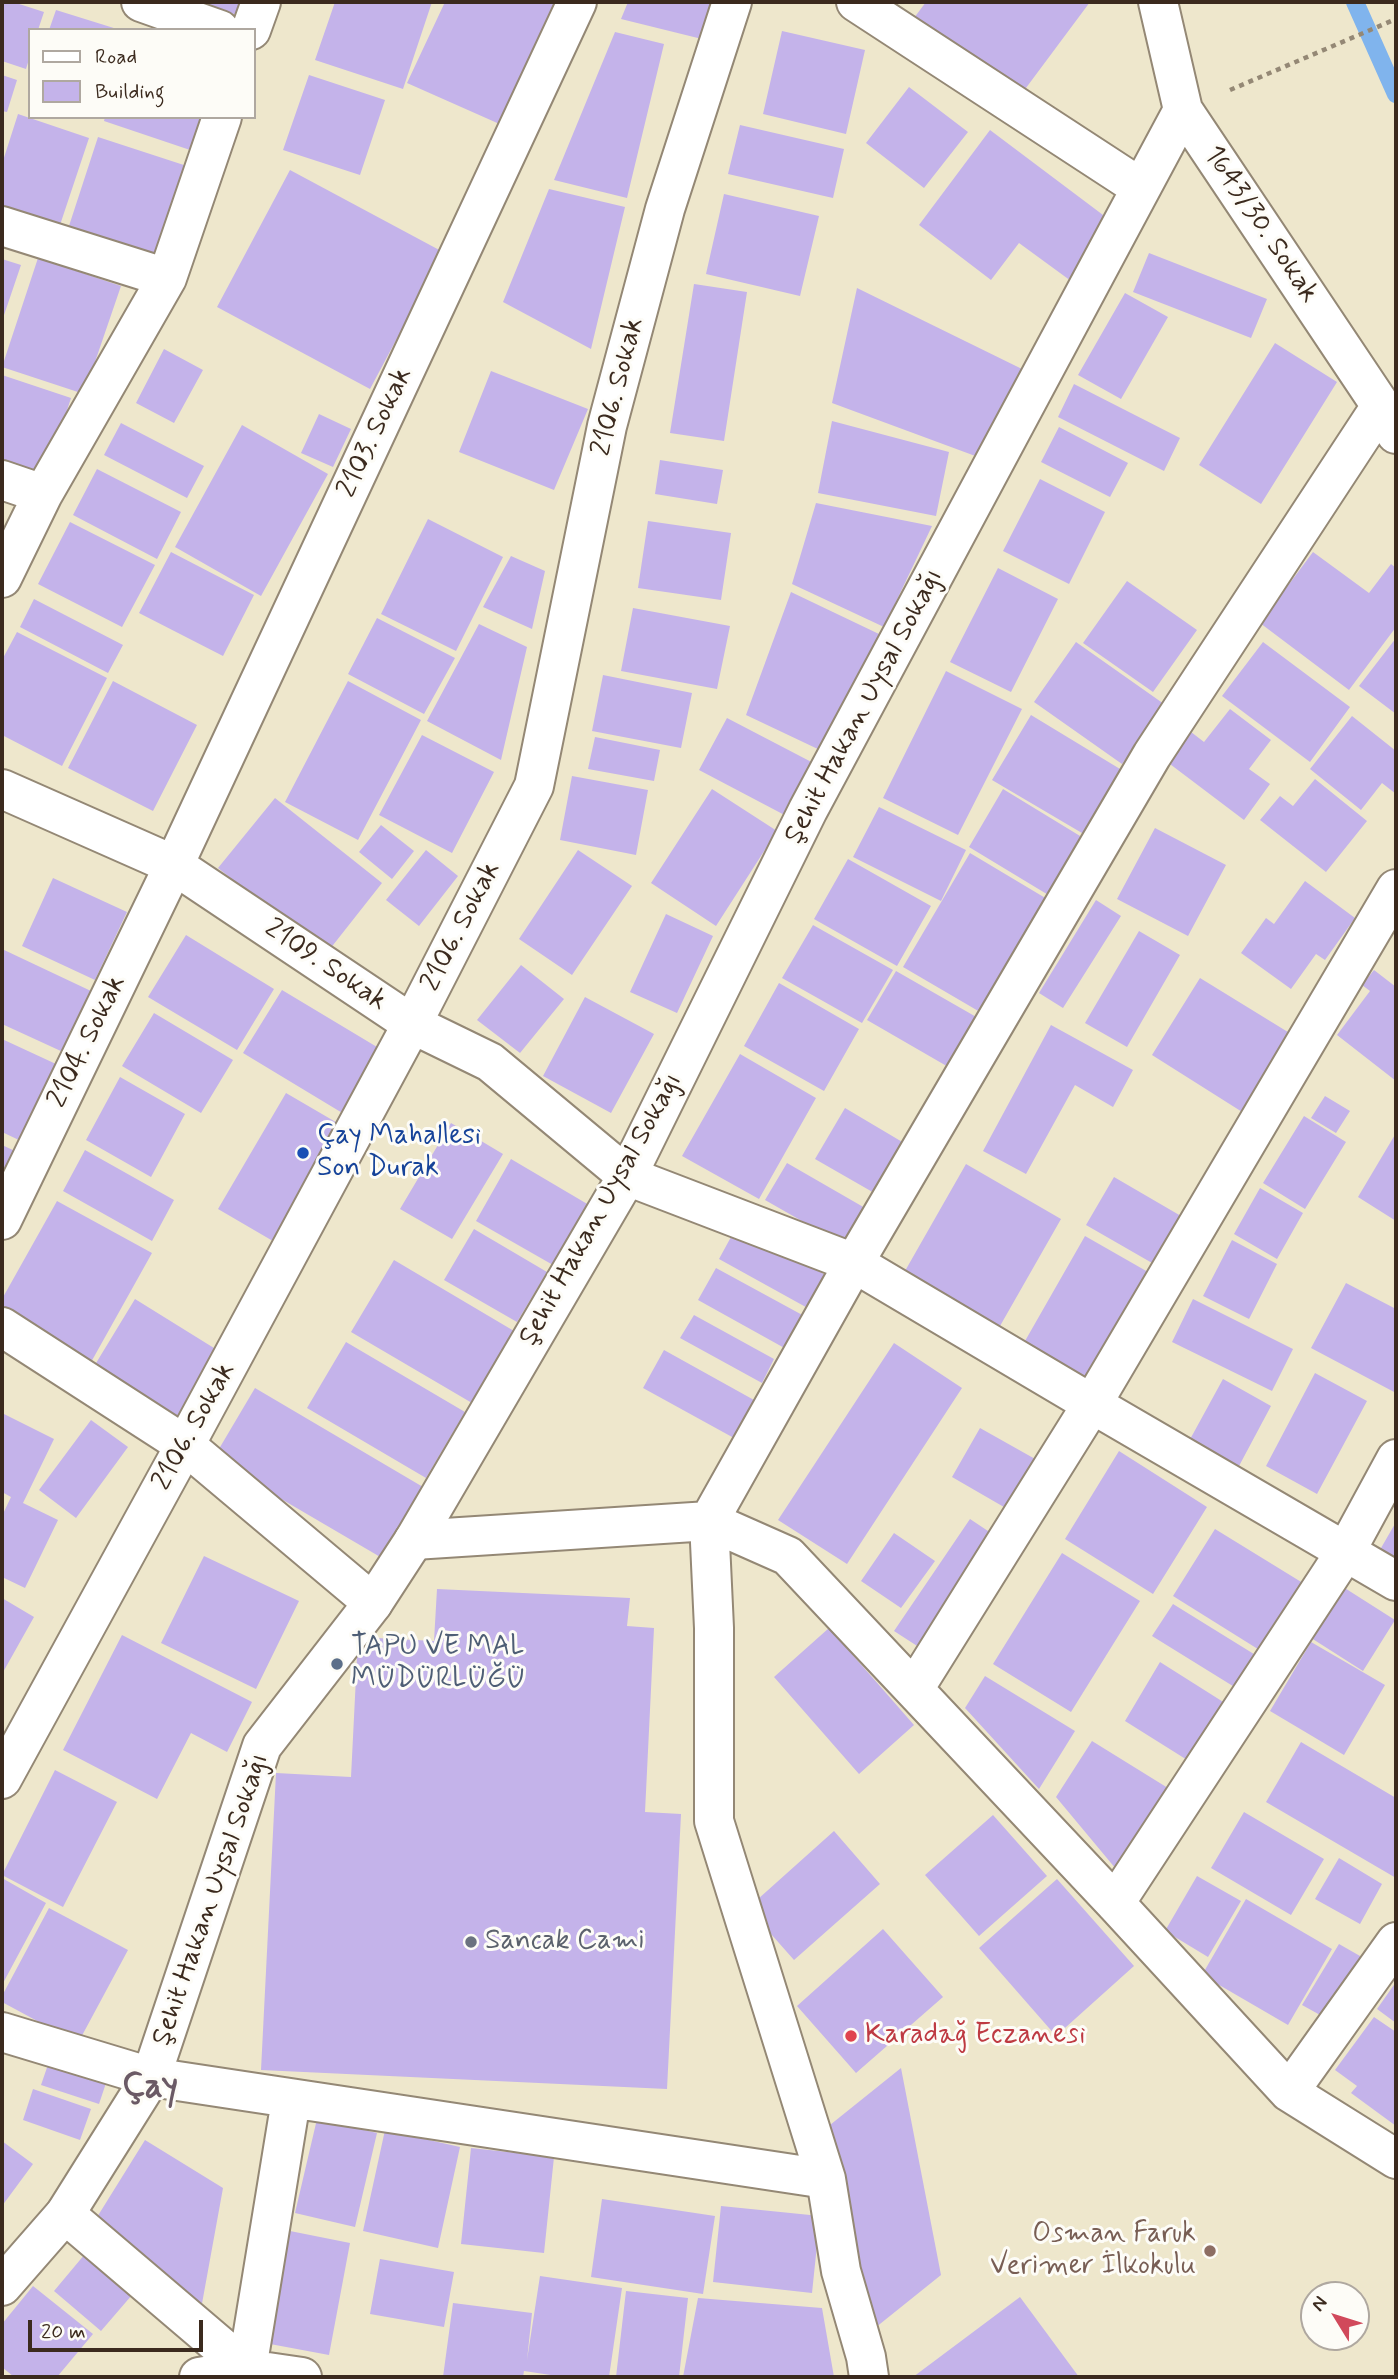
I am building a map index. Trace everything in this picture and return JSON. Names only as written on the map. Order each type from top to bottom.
[{"type":"street","points":[[141,2],[214,28]]},
{"type":"street","points":[[252,28],[261,2]]},
{"type":"street","name":"2103. Sokak","points":[[174,865],[577,2]]},
{"type":"street","name":"2106. Sokak","points":[[2,1779],[412,1024],[534,786],[607,426],[665,209],[732,2]]},
{"type":"street","points":[[856,2],[1141,188]]},
{"type":"street","name":"1643/30. Sokak","points":[[1158,2],[1183,110],[1389,420]]},
{"type":"street","name":"Şehit Hakan Uysal Sokağı","points":[[2,2287],[65,2214],[151,2077],[262,1746],[373,1602],[414,1540],[627,1176],[808,810],[1183,110]]},
{"type":"street","points":[[2,578],[43,494],[167,278],[221,119]]},
{"type":"street","points":[[2,226],[167,278]]},
{"type":"street","points":[[869,2377],[866,2357],[841,2271],[826,2179],[714,1821],[714,1628],[709,1521],[854,1262],[1152,755],[1389,420]]},
{"type":"street","points":[[2,480],[43,494]]},
{"type":"street","name":"2109. Sokak","points":[[2,789],[174,865],[412,1024],[490,1062],[627,1176],[854,1262],[1396,1581]]},
{"type":"street","name":"2104. Sokak","points":[[2,1220],[174,865]]},
{"type":"street","points":[[914,1689],[1092,1404],[1396,889]]},
{"type":"street","points":[[2,1327],[185,1446],[373,1602]]},
{"type":"street","points":[[1115,1903],[1346,1551],[1396,1459]]},
{"type":"street","points":[[414,1540],[709,1521],[788,1556],[1289,2092],[1396,2159]]},
{"type":"street","points":[[1289,2092],[1396,1942]]},
{"type":"street","points":[[2,2032],[151,2077],[826,2179]]},
{"type":"street","points":[[246,2373],[291,2099]]},
{"type":"street","points":[[65,2214],[246,2373]]},
{"type":"street","points":[[199,2377],[246,2373],[302,2377]]},
{"type":"path","points":[[1183,110],[1396,19]]},
{"type":"building","points":[[2,2],[13,2],[44,12],[39,28],[28,28],[26,69],[2,61]]},
{"type":"building","points":[[197,2],[248,2],[243,17]]},
{"type":"building","points":[[335,2],[432,2],[403,89],[315,60]]},
{"type":"building","points":[[445,2],[550,2],[559,6],[504,126],[407,83]]},
{"type":"building","points":[[628,2],[724,2],[714,42],[621,19]]},
{"type":"building","points":[[926,2],[1090,2],[1020,96],[914,18]]},
{"type":"building","points":[[56,10],[114,28],[50,28]]},
{"type":"building","points":[[782,31],[865,50],[846,134],[763,114]]},
{"type":"building","points":[[615,32],[664,44],[627,198],[554,180]]},
{"type":"building","points":[[2,75],[17,80],[7,112],[2,111]]},
{"type":"building","points":[[309,75],[385,100],[360,175],[283,150]]},
{"type":"building","points":[[909,87],[968,132],[924,188],[866,143]]},
{"type":"building","points":[[18,114],[89,138],[60,225],[2,206],[2,164]]},
{"type":"building","points":[[104,119],[209,119],[199,153]]},
{"type":"building","points":[[740,125],[844,149],[833,198],[728,174]]},
{"type":"building","points":[[990,130],[1115,224],[1071,281],[1019,243],[991,280],[919,225]]},
{"type":"building","points":[[98,137],[193,168],[162,261],[68,229]]},
{"type":"building","points":[[290,170],[443,252],[370,389],[217,307]]},
{"type":"building","points":[[549,189],[625,207],[591,349],[503,302]]},
{"type":"building","points":[[724,194],[819,216],[800,296],[706,274]]},
{"type":"building","points":[[1149,253],[1267,299],[1251,338],[1133,292]]},
{"type":"building","points":[[38,258],[121,286],[84,394],[2,367]]},
{"type":"building","points":[[2,259],[21,265],[2,321]]},
{"type":"building","points":[[694,284],[747,292],[724,441],[670,433]]},
{"type":"building","points":[[857,288],[1022,369],[978,457],[832,403]]},
{"type":"building","points":[[1125,293],[1168,317],[1121,399],[1078,375]]},
{"type":"building","points":[[1275,343],[1337,382],[1261,504],[1199,465]]},
{"type":"building","points":[[164,349],[203,370],[174,423],[136,403]]},
{"type":"building","points":[[491,371],[588,409],[554,490],[459,452]]},
{"type":"building","points":[[2,375],[71,398],[44,481],[2,467]]},
{"type":"building","points":[[1074,384],[1180,438],[1164,471],[1058,417]]},
{"type":"building","points":[[319,414],[351,429],[333,467],[301,453]]},
{"type":"building","points":[[832,421],[949,452],[936,516],[818,493]]},
{"type":"building","points":[[121,423],[204,466],[187,498],[104,455]]},
{"type":"building","points":[[242,425],[328,474],[261,596],[175,547]]},
{"type":"building","points":[[1059,427],[1128,463],[1110,497],[1041,462]]},
{"type":"building","points":[[660,460],[723,470],[717,504],[655,494]]},
{"type":"building","points":[[97,469],[181,512],[157,559],[73,515]]},
{"type":"building","points":[[1040,479],[1105,512],[1069,584],[1003,551]]},
{"type":"building","points":[[816,503],[932,526],[884,627],[792,584]]},
{"type":"building","points":[[428,519],[503,557],[456,651],[381,614]]},
{"type":"building","points":[[648,521],[731,533],[721,600],[638,588]]},
{"type":"building","points":[[70,522],[155,565],[122,627],[38,584]]},
{"type":"building","points":[[171,552],[254,595],[223,656],[139,613]]},
{"type":"building","points":[[1313,552],[1369,593],[1391,564],[1396,568],[1396,627],[1349,690],[1260,623]]},
{"type":"building","points":[[511,556],[545,571],[532,629],[483,607]]},
{"type":"building","points":[[998,568],[1058,599],[1011,692],[950,662]]},
{"type":"building","points":[[1127,581],[1197,630],[1153,692],[1083,643]]},
{"type":"building","points":[[791,592],[879,634],[822,751],[746,715]]},
{"type":"building","points":[[34,599],[123,645],[108,673],[20,627]]},
{"type":"building","points":[[633,608],[730,626],[717,689],[621,671]]},
{"type":"building","points":[[377,618],[455,658],[424,714],[348,674]]},
{"type":"building","points":[[479,624],[527,647],[501,760],[427,721]]},
{"type":"building","points":[[17,632],[107,678],[62,766],[2,735],[2,660]]},
{"type":"building","points":[[1396,638],[1396,714],[1359,686]]},
{"type":"building","points":[[1076,642],[1164,704],[1122,764],[1034,702]]},
{"type":"building","points":[[1263,642],[1350,707],[1310,762],[1222,696]]},
{"type":"building","points":[[946,671],[1022,709],[958,835],[883,798]]},
{"type":"building","points":[[603,675],[692,693],[681,748],[592,731]]},
{"type":"building","points":[[113,681],[197,725],[153,811],[68,768]]},
{"type":"building","points":[[348,681],[421,720],[358,840],[285,802]]},
{"type":"building","points":[[1230,709],[1271,740],[1249,769],[1270,784],[1244,820],[1158,755],[1182,725],[1204,742]]},
{"type":"building","points":[[1031,715],[1125,772],[1087,836],[992,780]]},
{"type":"building","points":[[1352,716],[1396,751],[1396,794],[1382,783],[1361,810],[1310,769]]},
{"type":"building","points":[[727,718],[821,767],[794,820],[699,770]]},
{"type":"building","points":[[422,735],[494,772],[452,853],[379,815]]},
{"type":"building","points":[[595,737],[660,750],[654,781],[588,769]]},
{"type":"building","points":[[572,776],[648,790],[636,855],[560,840]]},
{"type":"building","points":[[1315,779],[1367,821],[1326,872],[1260,820],[1280,796],[1293,806]]},
{"type":"building","points":[[712,789],[777,831],[716,926],[651,883]]},
{"type":"building","points":[[1003,789],[1085,839],[1050,896],[969,847]]},
{"type":"building","points":[[275,798],[382,883],[326,954],[218,868]]},
{"type":"building","points":[[879,807],[966,850],[941,901],[853,857]]},
{"type":"building","points":[[381,825],[414,851],[392,879],[359,852]]},
{"type":"building","points":[[1155,828],[1226,865],[1188,936],[1117,899]]},
{"type":"building","points":[[426,850],[458,876],[419,926],[386,900]]},
{"type":"building","points":[[578,850],[632,886],[572,975],[519,939]]},
{"type":"building","points":[[970,853],[1047,899],[980,1012],[903,967]]},
{"type":"building","points":[[848,859],[931,906],[897,966],[814,919]]},
{"type":"building","points":[[53,878],[127,912],[95,980],[22,946]]},
{"type":"building","points":[[1305,881],[1355,918],[1325,960],[1316,954],[1291,989],[1241,953],[1266,918],[1274,924]]},
{"type":"building","points":[[1096,900],[1121,916],[1063,1008],[1039,993]]},
{"type":"building","points":[[666,914],[713,936],[677,1013],[630,992]]},
{"type":"building","points":[[813,925],[893,970],[862,1023],[782,978]]},
{"type":"building","points":[[1139,931],[1180,955],[1127,1047],[1085,1023]]},
{"type":"building","points":[[186,935],[274,989],[237,1050],[148,997]]},
{"type":"building","points":[[2,949],[91,991],[63,1052],[2,1024]]},
{"type":"building","points":[[521,965],[564,999],[520,1053],[477,1020]]},
{"type":"building","points":[[1374,970],[1396,987],[1396,1081],[1337,1035],[1370,991],[1362,985]]},
{"type":"building","points":[[896,971],[985,1022],[957,1072],[867,1020]]},
{"type":"building","points":[[1200,978],[1296,1037],[1247,1115],[1152,1055]]},
{"type":"building","points":[[779,983],[859,1029],[824,1091],[744,1046]]},
{"type":"building","points":[[282,990],[382,1050],[344,1114],[243,1053]]},
{"type":"building","points":[[585,997],[654,1034],[611,1113],[543,1076]]},
{"type":"building","points":[[154,1013],[233,1060],[201,1113],[122,1066]]},
{"type":"building","points":[[1051,1025],[1133,1070],[1113,1107],[1075,1085],[1026,1174],[983,1151]]},
{"type":"building","points":[[2,1039],[56,1064],[21,1141],[2,1132]]},
{"type":"building","points":[[740,1054],[816,1098],[759,1199],[682,1156]]},
{"type":"building","points":[[120,1077],[185,1114],[151,1177],[86,1140]]},
{"type":"building","points":[[286,1093],[346,1128],[278,1244],[218,1209]]},
{"type":"building","points":[[1325,1096],[1350,1111],[1336,1133],[1311,1118]]},
{"type":"building","points":[[845,1108],[904,1143],[876,1194],[815,1159]]},
{"type":"building","points":[[1304,1116],[1346,1142],[1305,1209],[1263,1183]]},
{"type":"building","points":[[451,1123],[503,1154],[452,1239],[400,1209]]},
{"type":"building","points":[[1396,1133],[1396,1221],[1358,1197]]},
{"type":"building","points":[[2,1145],[15,1151],[2,1179]]},
{"type":"building","points":[[85,1150],[174,1200],[152,1241],[63,1191]]},
{"type":"building","points":[[511,1159],[589,1205],[553,1265],[476,1221]]},
{"type":"building","points":[[787,1163],[872,1212],[851,1249],[765,1200]]},
{"type":"building","points":[[966,1164],[1061,1219],[996,1333],[901,1278]]},
{"type":"building","points":[[1114,1177],[1193,1223],[1166,1271],[1086,1225]]},
{"type":"building","points":[[1260,1188],[1303,1213],[1277,1259],[1234,1234]]},
{"type":"building","points":[[57,1201],[152,1253],[90,1364],[2,1315],[2,1299]]},
{"type":"building","points":[[737,1226],[831,1278],[813,1311],[719,1259]]},
{"type":"building","points":[[474,1229],[547,1272],[517,1322],[444,1280]]},
{"type":"building","points":[[1085,1236],[1162,1280],[1098,1392],[1021,1348]]},
{"type":"building","points":[[1232,1240],[1277,1264],[1249,1319],[1203,1296]]},
{"type":"building","points":[[394,1260],[514,1331],[472,1403],[351,1332]]},
{"type":"building","points":[[716,1268],[806,1317],[788,1350],[698,1300]]},
{"type":"building","points":[[1346,1283],[1396,1309],[1396,1393],[1311,1348]]},
{"type":"building","points":[[135,1299],[222,1353],[177,1427],[90,1373]]},
{"type":"building","points":[[1193,1299],[1293,1349],[1272,1391],[1172,1342]]},
{"type":"building","points":[[694,1315],[774,1359],[762,1383],[680,1338]]},
{"type":"building","points":[[346,1342],[465,1412],[426,1478],[307,1408]]},
{"type":"building","points":[[894,1343],[962,1388],[847,1564],[778,1520]]},
{"type":"building","points":[[664,1350],[763,1405],[743,1443],[643,1388]]},
{"type":"building","points":[[1315,1373],[1367,1401],[1317,1494],[1266,1466]]},
{"type":"building","points":[[1223,1379],[1271,1406],[1231,1481],[1182,1454]]},
{"type":"building","points":[[255,1388],[423,1487],[382,1558],[213,1459]]},
{"type":"building","points":[[2,1413],[54,1439],[23,1503],[58,1520],[25,1588],[2,1577],[2,1516],[11,1497],[2,1492]]},
{"type":"building","points":[[91,1420],[128,1447],[76,1518],[39,1490]]},
{"type":"building","points":[[980,1428],[1044,1464],[1016,1514],[952,1477]]},
{"type":"building","points":[[1119,1451],[1207,1507],[1153,1594],[1065,1539]]},
{"type":"building","points":[[970,1519],[1003,1541],[928,1653],[894,1631]]},
{"type":"building","points":[[1396,1522],[1396,1566],[1377,1555]]},
{"type":"building","points":[[1215,1529],[1311,1588],[1269,1656],[1173,1596]]},
{"type":"building","points":[[894,1533],[935,1561],[901,1608],[861,1581]]},
{"type":"building","points":[[1062,1553],[1140,1601],[1071,1712],[993,1664]]},
{"type":"building","points":[[204,1556],[299,1601],[256,1689],[161,1643]]},
{"type":"building","points":[[1340,1585],[1395,1620],[1363,1671],[1308,1636]]},
{"type":"building","name":"Sancak Cami","points":[[437,1589],[630,1598],[627,1626],[654,1628],[645,1812],[681,1814],[667,2089],[261,2070],[276,1773],[351,1777],[358,1637],[434,1641]]},
{"type":"building","points":[[2,1598],[34,1617],[2,1674]]},
{"type":"building","points":[[1173,1604],[1270,1664],[1249,1696],[1152,1636]]},
{"type":"building","points":[[829,1628],[914,1725],[859,1774],[774,1677]]},
{"type":"building","points":[[122,1635],[252,1702],[227,1752],[191,1733],[157,1799],[63,1750]]},
{"type":"building","points":[[1311,1642],[1385,1685],[1344,1755],[1270,1711]]},
{"type":"building","points":[[1160,1662],[1228,1705],[1192,1763],[1125,1721]]},
{"type":"building","points":[[985,1676],[1075,1731],[1039,1789],[965,1708]]},
{"type":"building","points":[[1092,1741],[1176,1793],[1116,1869],[1056,1797]]},
{"type":"building","points":[[1301,1742],[1396,1798],[1396,1878],[1266,1802]]},
{"type":"building","points":[[55,1770],[117,1802],[63,1907],[2,1875]]},
{"type":"building","points":[[1244,1812],[1324,1859],[1291,1915],[1211,1868]]},
{"type":"building","points":[[993,1815],[1047,1876],[979,1936],[925,1875]]},
{"type":"building","points":[[834,1831],[880,1884],[794,1960],[748,1908]]},
{"type":"building","points":[[1339,1858],[1382,1884],[1360,1924],[1315,1899]]},
{"type":"building","points":[[1197,1876],[1241,1901],[1208,1957],[1165,1931]]},
{"type":"building","points":[[2,1878],[46,1903],[2,1985]]},
{"type":"building","points":[[1057,1879],[1134,1966],[1056,2036],[979,1948]]},
{"type":"building","points":[[1246,1899],[1332,1949],[1288,2025],[1202,1975]]},
{"type":"building","points":[[49,1908],[128,1950],[78,2043],[2,2002],[2,1996]]},
{"type":"building","points":[[883,1929],[943,1997],[856,2073],[797,2006]]},
{"type":"building","points":[[1339,1944],[1367,1960],[1331,2021],[1302,2005]]},
{"type":"building","points":[[1396,1982],[1396,2023],[1377,2009]]},
{"type":"building","points":[[1374,2017],[1396,2032],[1396,2126],[1351,2093],[1357,2086],[1335,2070]]},
{"type":"building","points":[[52,2053],[110,2071],[99,2104],[41,2085]]},
{"type":"building","points":[[901,2068],[941,2275],[865,2336],[825,2129]]},
{"type":"building","points":[[33,2089],[91,2109],[80,2140],[23,2120]]},
{"type":"building","points":[[317,2119],[377,2133],[355,2227],[295,2213]]},
{"type":"building","points":[[385,2130],[460,2147],[438,2248],[363,2231]]},
{"type":"building","points":[[145,2140],[223,2188],[201,2309],[94,2222]]},
{"type":"building","points":[[2,2141],[33,2164],[2,2206]]},
{"type":"building","points":[[471,2148],[554,2157],[544,2253],[461,2244]]},
{"type":"building","points":[[602,2199],[715,2216],[703,2294],[591,2277]]},
{"type":"building","points":[[721,2206],[820,2216],[812,2293],[713,2282]]},
{"type":"building","points":[[275,2228],[350,2243],[329,2355],[254,2341]]},
{"type":"building","points":[[90,2248],[138,2288],[101,2331],[54,2291]]},
{"type":"building","points":[[380,2259],[454,2272],[444,2327],[370,2314]]},
{"type":"building","points":[[540,2276],[622,2288],[609,2377],[564,2377],[524,2371],[523,2377],[443,2377],[453,2303],[532,2313],[527,2360]]},
{"type":"building","points":[[33,2286],[93,2334],[57,2377],[14,2377],[2,2367],[2,2324]]},
{"type":"building","points":[[626,2291],[688,2298],[679,2377],[616,2377]]},
{"type":"building","name":"Osman Faruk Verimer İlkokulu","points":[[1020,2297],[1079,2377],[913,2377]]},
{"type":"building","points":[[698,2298],[822,2308],[834,2377],[683,2377]]},
{"type":"waterway","points":[[1355,2],[1396,94]]},
{"type":"place","name":"Çay Mahallesi Son Durak","points":[[303,1153]]},
{"type":"place","name":"TAPU VE MAL MÜDÜRLÜĞÜ","points":[[337,1664]]},
{"type":"place","name":"Sancak Cami","points":[[471,1942]]},
{"type":"place","name":"Karadağ Eczanesi","points":[[851,2036]]},
{"type":"place","name":"Osman Faruk Verimer İlkokulu","points":[[1210,2251]]},
{"type":"district","name":"Çay","points":[[150,2089]]}]
